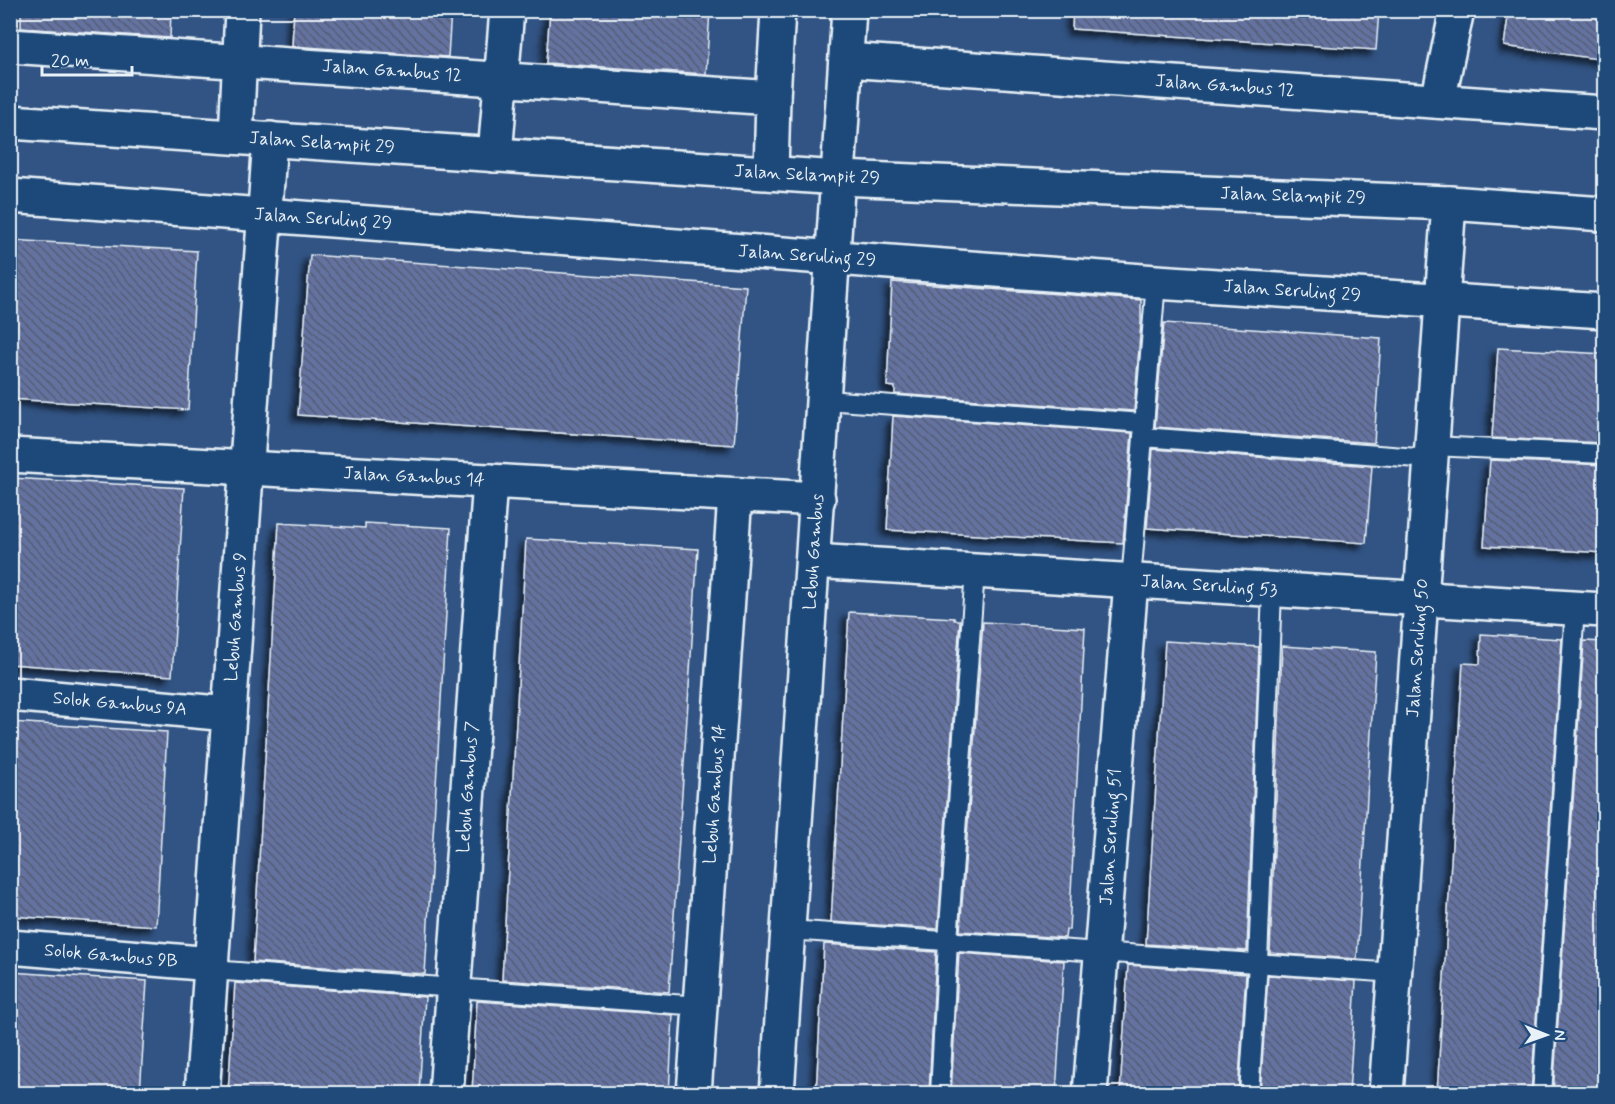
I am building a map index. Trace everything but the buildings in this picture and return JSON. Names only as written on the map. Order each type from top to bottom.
[{"type":"street","points":[[236,137],[242,10]]},
{"type":"street","points":[[495,155],[507,10]]},
{"type":"street","points":[[771,173],[778,10]]},
{"type":"street","name":"Lebuh Gambus","points":[[777,1094],[825,400],[849,10]]},
{"type":"street","points":[[1438,101],[1457,10]]},
{"type":"street","name":"Jalan Gambus 12","points":[[10,46],[773,98]]},
{"type":"street","name":"Jalan Gambus 12","points":[[846,60],[1605,113]]},
{"type":"street","name":"Jalan Selampit 29","points":[[10,122],[839,178],[1449,203],[1605,214]]},
{"type":"street","name":"Lebuh Gambus 9","points":[[202,1094],[270,140]]},
{"type":"street","name":"Jalan Seruling 29","points":[[10,196],[1156,282],[1605,311]]},
{"type":"street","name":"Jalan Seruling 50","points":[[1386,1094],[1449,203]]},
{"type":"street","name":"Jalan Gambus 14","points":[[10,455],[818,499]]},
{"type":"street","name":"Lebuh Gambus 7","points":[[446,1094],[490,481]]},
{"type":"street","name":"Lebuh Gambus 14","points":[[694,1094],[735,495]]},
{"type":"street","name":"Jalan Seruling 53","points":[[813,561],[1590,609]]},
{"type":"street","name":"Jalan Seruling 51","points":[[1090,1094],[1131,581]]},
{"type":"street","name":"Solok Gambus 9A","points":[[10,694],[229,714]]},
{"type":"street","name":"Solok Gambus 9B","points":[[10,947],[211,967]]},
{"type":"lane","points":[[1131,581],[1156,282]]},
{"type":"lane","points":[[825,400],[1144,430],[1431,452],[1605,454]]},
{"type":"lane","points":[[940,1094],[948,941],[975,571]]},
{"type":"lane","points":[[1249,1094],[1258,963],[1272,590]]},
{"type":"lane","points":[[1542,1094],[1590,609]]},
{"type":"lane","points":[[789,930],[1395,973]]},
{"type":"lane","points":[[211,967],[700,1006]]}]
